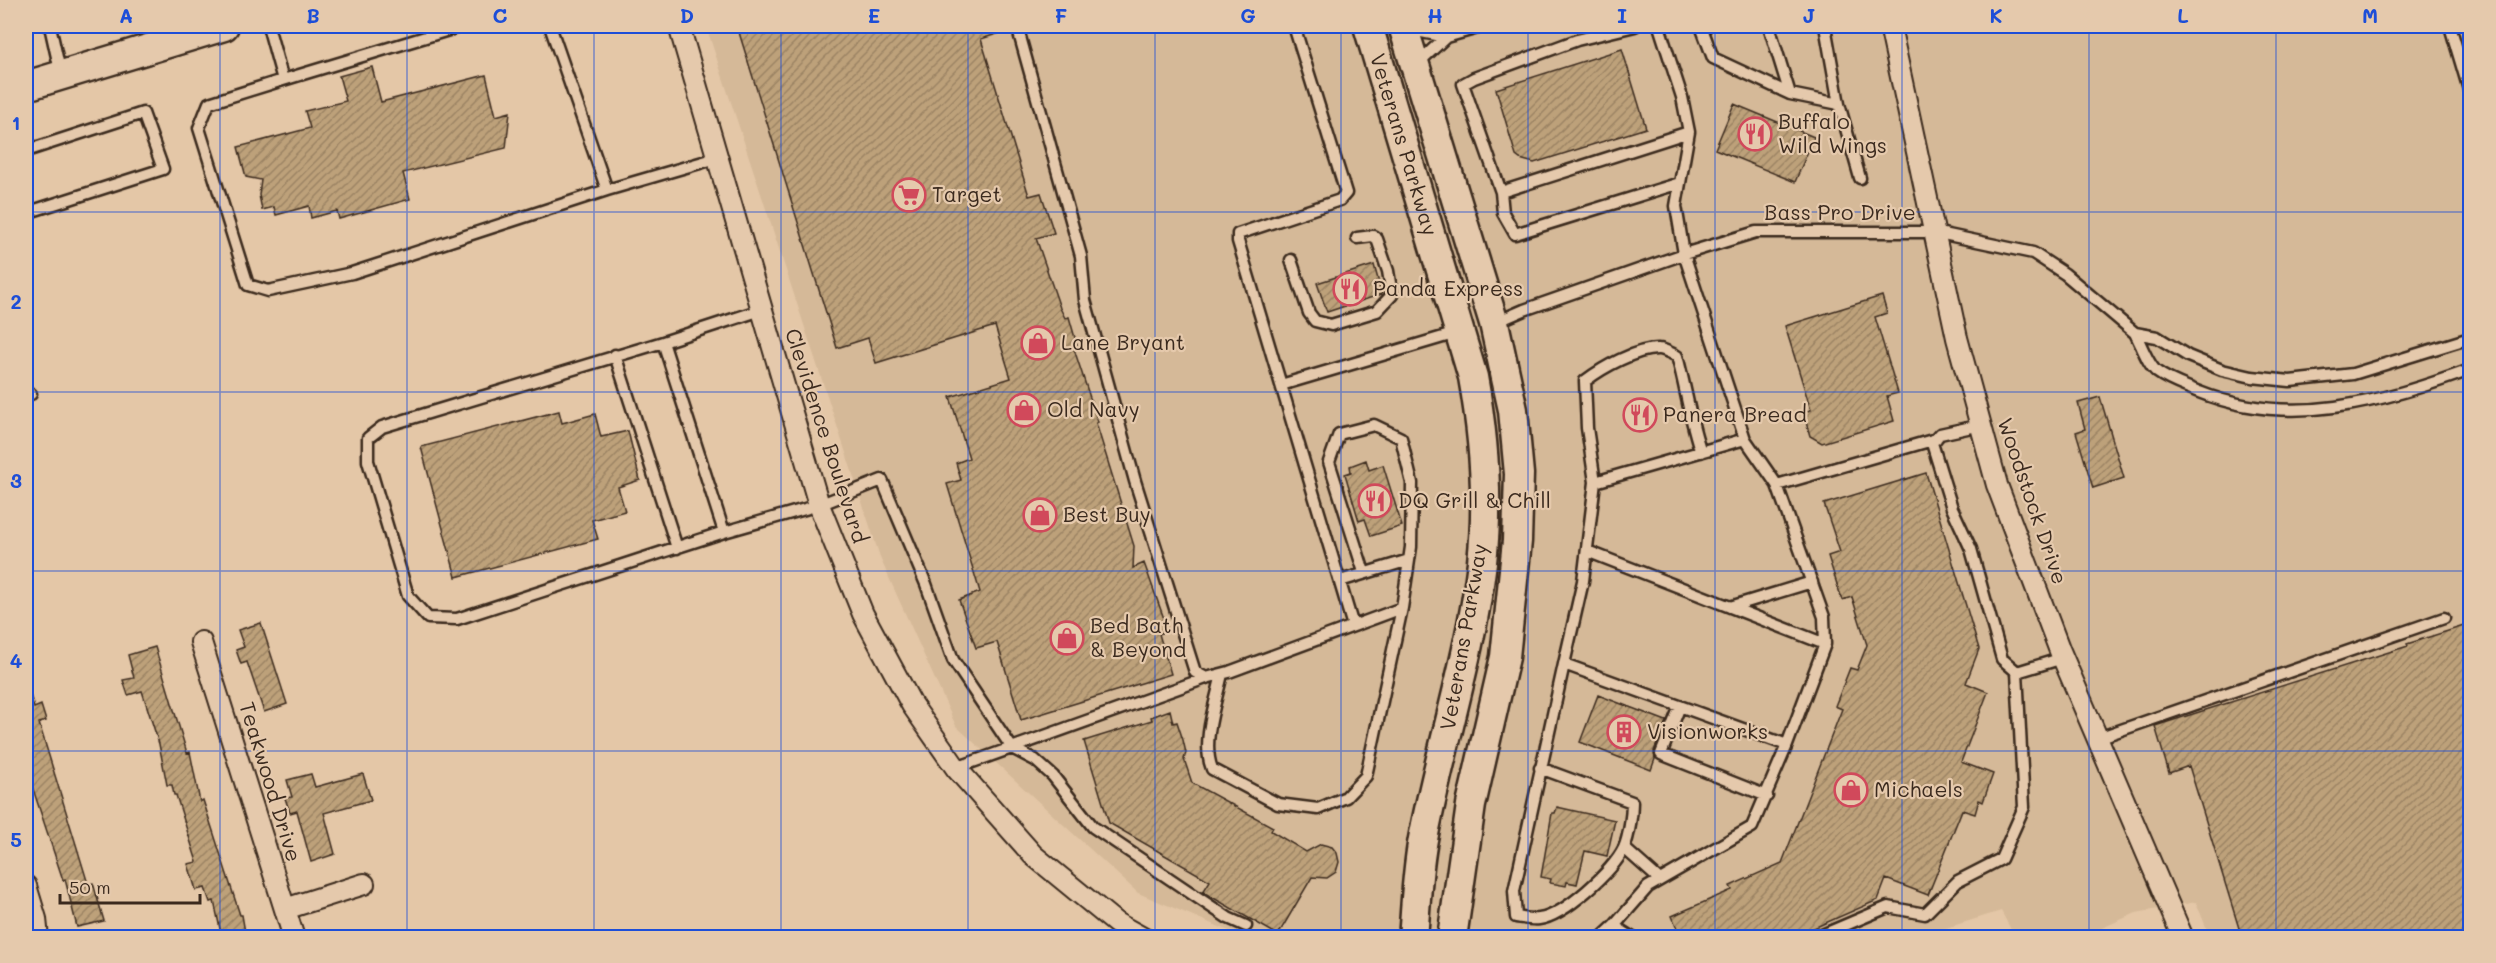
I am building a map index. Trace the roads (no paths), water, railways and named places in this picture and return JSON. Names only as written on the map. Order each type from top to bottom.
[{"type":"main road","points":[[26,86],[61,75],[151,36],[224,26]]},
{"type":"main road","name":"Veterans Parkway","points":[[1368,26],[1460,332],[1482,425],[1485,499],[1482,562],[1464,660],[1423,836],[1413,938]]},
{"type":"main road","name":"Veterans Parkway","points":[[1403,27],[1494,323],[1517,440],[1519,474],[1517,541],[1505,657],[1471,805],[1452,938]]},
{"type":"main road","points":[[1460,332],[1494,323]]},
{"type":"street","name":"Clevidence Boulevard","points":[[679,26],[819,505],[863,614],[912,705],[956,768],[1033,855],[1116,924],[1143,938]]},
{"type":"street","name":"Woodstock Drive","points":[[1890,26],[1957,338],[1997,484],[2063,658],[2183,938]]},
{"type":"street","name":"Teakwood Drive","points":[[201,642],[294,938]]},
{"type":"street","points":[[285,909],[364,884]]},
{"type":"street","points":[[26,886],[36,919],[38,938]]},
{"type":"lane","points":[[50,26],[61,75]]},
{"type":"lane","points":[[268,26],[283,80]]},
{"type":"lane","points":[[462,26],[209,104],[200,128],[248,285],[268,291],[352,273],[607,190],[717,158]]},
{"type":"lane","points":[[550,26],[607,190]]},
{"type":"lane","points":[[1017,26],[1081,256],[1084,300],[1135,481],[1195,672],[1206,678]]},
{"type":"lane","points":[[1294,26],[1346,193],[1340,200],[1238,234],[1353,626]]},
{"type":"lane","points":[[1415,66],[1446,37],[1485,26]]},
{"type":"lane","points":[[1635,26],[1577,40],[1474,78],[1463,84],[1470,112],[1501,192],[1503,213],[1515,234],[1680,183]]},
{"type":"lane","points":[[1600,938],[1614,926],[1648,887],[1752,827],[1767,796],[1824,644],[1824,617],[1777,484],[1745,439],[1684,254],[1676,206],[1689,132],[1682,97],[1659,26]]},
{"type":"lane","points":[[1701,26],[1713,58],[1790,94],[1839,104]]},
{"type":"lane","points":[[1769,26],[1790,94]]},
{"type":"lane","points":[[1825,26],[1839,104],[1860,178]]},
{"type":"lane","points":[[2450,26],[2470,93]]},
{"type":"lane","points":[[1403,27],[1446,37]]},
{"type":"lane","points":[[26,151],[143,113],[163,169],[26,213]]},
{"type":"lane","points":[[1501,192],[1689,132]]},
{"type":"lane","name":"Bass Pro Drive","points":[[1494,323],[1524,310],[1684,254],[1756,232],[1934,232],[2033,253],[2065,274],[2135,333],[2156,371],[2211,397],[2264,410],[2320,410],[2381,398],[2470,370]]},
{"type":"lane","points":[[1291,260],[1308,313],[1314,321],[1331,325],[1377,311],[1392,295],[1389,271],[1377,239],[1373,236],[1358,238]]},
{"type":"lane","points":[[761,310],[382,427],[368,438],[368,461],[408,596],[428,618],[457,619],[724,532],[819,505],[882,480],[926,584],[953,660],[1012,748],[1035,760],[1053,776],[1093,827],[1228,918],[1246,926]]},
{"type":"lane","points":[[1281,386],[1460,332]]},
{"type":"lane","name":"Bass Pro Drive","points":[[2135,333],[2157,337],[2188,356],[2222,370],[2290,381],[2353,374],[2470,338]]},
{"type":"lane","points":[[663,342],[724,532]]},
{"type":"lane","points":[[1540,768],[1632,802],[1623,849],[1572,905],[1540,920],[1516,917],[1514,891],[1540,768],[1564,664],[1587,551],[1595,482],[1587,428],[1585,381],[1605,366],[1627,357],[1660,349],[1677,356],[1685,383],[1692,425],[1701,452]]},
{"type":"lane","points":[[615,356],[677,548]]},
{"type":"lane","points":[[1222,674],[1209,738],[1208,758],[1212,769],[1278,804],[1317,809],[1346,796],[1366,776],[1402,608],[1409,560],[1412,483],[1401,438],[1374,425],[1339,434],[1329,462],[1364,572]]},
{"type":"lane","points":[[1815,938],[1888,907],[1925,914],[1959,881],[2001,858],[2024,807],[2017,672],[2002,659],[1971,549],[1952,508],[1932,442],[1940,434],[1981,425]]},
{"type":"lane","points":[[1595,482],[1745,439]]},
{"type":"lane","points":[[1777,484],[1936,439]]},
{"type":"lane","points":[[1587,551],[1824,644]]},
{"type":"lane","points":[[1340,581],[1409,560]]},
{"type":"lane","points":[[1730,607],[1812,582]]},
{"type":"lane","points":[[956,768],[1402,608]]},
{"type":"lane","points":[[2098,738],[2444,618]]},
{"type":"lane","points":[[2017,672],[2063,658]]},
{"type":"lane","points":[[1564,664],[1786,744]]},
{"type":"lane","points":[[1680,706],[1661,754],[1767,796]]},
{"type":"lane","points":[[1623,849],[1660,880]]},
{"type":"lane","points":[[1614,926],[1633,938]]},
{"type":"place","name":"Buffalo Wild Wings","points":[[1755,134]]},
{"type":"place","name":"Target","points":[[909,195]]},
{"type":"place","name":"Panda Express","points":[[1350,289]]},
{"type":"place","name":"Lane Bryant","points":[[1038,343]]},
{"type":"place","name":"Old Navy","points":[[1024,410]]},
{"type":"place","name":"Panera Bread","points":[[1640,415]]},
{"type":"place","name":"DQ Grill & Chill","points":[[1375,501]]},
{"type":"place","name":"Best Buy","points":[[1040,515]]},
{"type":"place","name":"Bed Bath & Beyond","points":[[1067,638]]},
{"type":"place","name":"Visionworks","points":[[1624,732]]},
{"type":"place","name":"Michaels","points":[[1851,790]]}]
